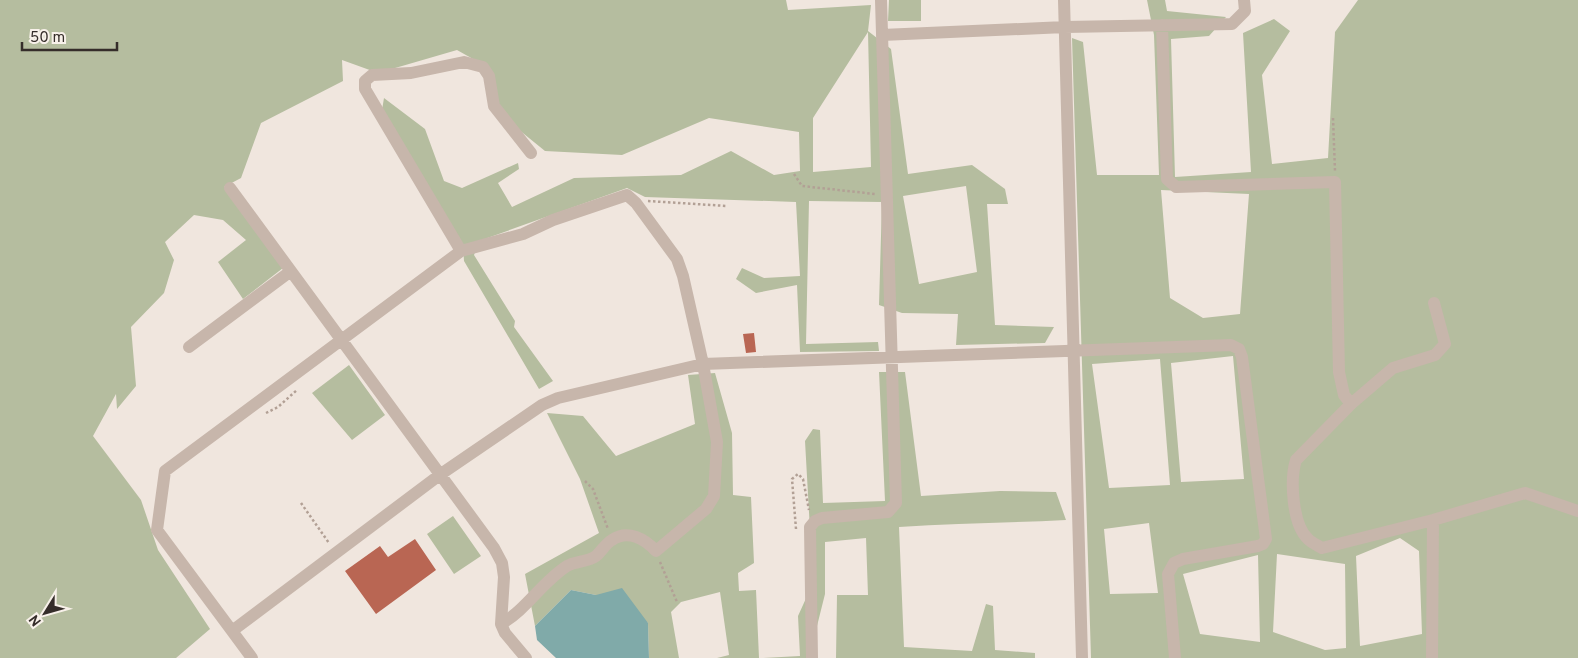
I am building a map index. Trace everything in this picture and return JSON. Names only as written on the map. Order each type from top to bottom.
[{"type":"street","points":[[812,658],[810,527],[814,521],[822,518],[888,512],[896,504],[881,0]]},
{"type":"street","points":[[1064,0],[1082,658]]},
{"type":"street","points":[[882,35],[1065,27],[1232,24],[1245,11],[1244,0]]},
{"type":"street","points":[[1162,25],[1167,179],[1176,187],[1335,182],[1339,372],[1344,395],[1351,404]]},
{"type":"street","points":[[461,251],[365,89],[365,81],[372,75],[410,73],[464,62],[483,67],[490,76],[494,106],[531,152]]},
{"type":"street","points":[[230,188],[336,332],[340,341],[441,474],[494,548],[502,563],[504,576],[501,624],[505,633],[526,658]]},
{"type":"street","points":[[252,658],[157,530],[165,471],[461,251],[523,234],[553,220],[627,195],[636,203],[677,259],[683,276],[703,364],[717,442],[714,496],[706,509],[656,551],[644,539],[623,535],[612,540],[595,557],[568,566],[548,581],[516,615],[501,624]]},
{"type":"street","points":[[189,347],[291,271]]},
{"type":"street","points":[[1434,303],[1445,344],[1435,356],[1393,368],[1351,404],[1296,460],[1292,472],[1296,515],[1307,539],[1322,548],[1434,520],[1525,493],[1578,511]]},
{"type":"street","points":[[232,631],[441,474],[542,405],[558,398],[703,364],[891,359],[1231,345],[1239,349],[1242,356],[1266,539],[1263,544],[1258,546],[1184,559],[1174,564],[1168,574],[1175,658]]},
{"type":"street","points":[[1432,658],[1434,520]]},
{"type":"path","points":[[1333,118],[1335,182]]},
{"type":"path","points":[[794,174],[802,186],[886,195]]},
{"type":"path","points":[[636,203],[651,200],[727,206]]},
{"type":"path","points":[[585,481],[593,489],[612,540]]},
{"type":"path","points":[[301,503],[336,553]]},
{"type":"path","points":[[656,551],[677,602]]},
{"type":"green space","points":[[0,0],[786,0],[788,10],[871,5],[868,31],[891,49],[908,174],[972,165],[1005,189],[1008,204],[987,204],[995,325],[1054,327],[1045,343],[956,345],[958,314],[902,313],[879,305],[882,202],[809,201],[806,344],[878,342],[879,351],[800,352],[797,285],[756,293],[736,279],[742,268],[764,278],[800,276],[796,202],[645,197],[627,188],[479,241],[474,255],[515,321],[514,327],[553,381],[539,389],[464,261],[463,245],[382,110],[384,98],[425,129],[444,181],[462,188],[518,163],[519,169],[498,183],[512,207],[574,178],[681,175],[731,151],[774,175],[800,171],[799,132],[709,118],[622,155],[545,151],[498,113],[489,68],[457,50],[378,73],[342,60],[343,81],[261,123],[241,178],[224,187],[283,268],[243,299],[218,262],[246,240],[223,220],[194,215],[165,242],[174,260],[164,293],[131,327],[136,386],[117,409],[116,394],[93,436],[141,500],[158,550],[210,629],[176,658],[0,658]],"holes":[[[868,32],[871,167],[813,172],[813,118]],[[966,186],[977,272],[919,284],[903,196]]]},
{"type":"green space","points":[[889,0],[921,0],[921,21],[888,21]]},
{"type":"green space","points":[[1147,0],[1165,0],[1167,11],[1226,17],[1209,36],[1171,39],[1175,177],[1251,172],[1243,33],[1274,19],[1290,31],[1262,75],[1272,164],[1328,158],[1335,32],[1358,0],[1578,0],[1578,658],[1091,658],[1072,38],[1083,42],[1097,175],[1159,175],[1154,35]],"holes":[[[1161,190],[1249,194],[1240,314],[1203,318],[1170,298]],[[1233,356],[1244,479],[1181,482],[1171,363]],[[1160,359],[1170,485],[1109,488],[1092,364]],[[1149,523],[1158,593],[1110,594],[1104,529]],[[1400,538],[1419,551],[1422,634],[1360,646],[1356,556]],[[1277,554],[1345,564],[1346,648],[1325,650],[1273,632]],[[1258,555],[1260,642],[1200,634],[1183,574]]]},
{"type":"green space","points":[[349,365],[385,415],[352,440],[312,393]]},
{"type":"green space","points":[[879,372],[905,372],[921,496],[1000,491],[1056,492],[1066,520],[899,527],[904,647],[972,651],[986,604],[993,606],[995,650],[1035,653],[1035,658],[836,658],[837,595],[868,595],[866,538],[825,542],[825,594],[809,658],[763,658],[800,656],[798,616],[813,583],[805,441],[813,429],[820,430],[823,503],[885,501]]},
{"type":"green space","points":[[715,373],[732,433],[733,495],[751,497],[754,563],[738,573],[739,591],[756,590],[759,658],[717,658],[729,655],[720,592],[681,602],[671,612],[679,658],[649,658],[648,623],[596,595],[571,590],[535,626],[525,574],[599,533],[580,479],[547,413],[583,416],[616,456],[695,424],[688,375]]},
{"type":"green space","points":[[453,516],[481,556],[454,574],[427,534]]},
{"type":"water","points":[[622,588],[648,623],[649,658],[556,658],[537,640],[535,626],[571,590],[596,595]]},
{"type":"building","points":[[754,333],[756,352],[746,353],[743,334]]},
{"type":"building","points":[[415,539],[436,570],[376,614],[345,571],[380,546],[388,557]]}]
